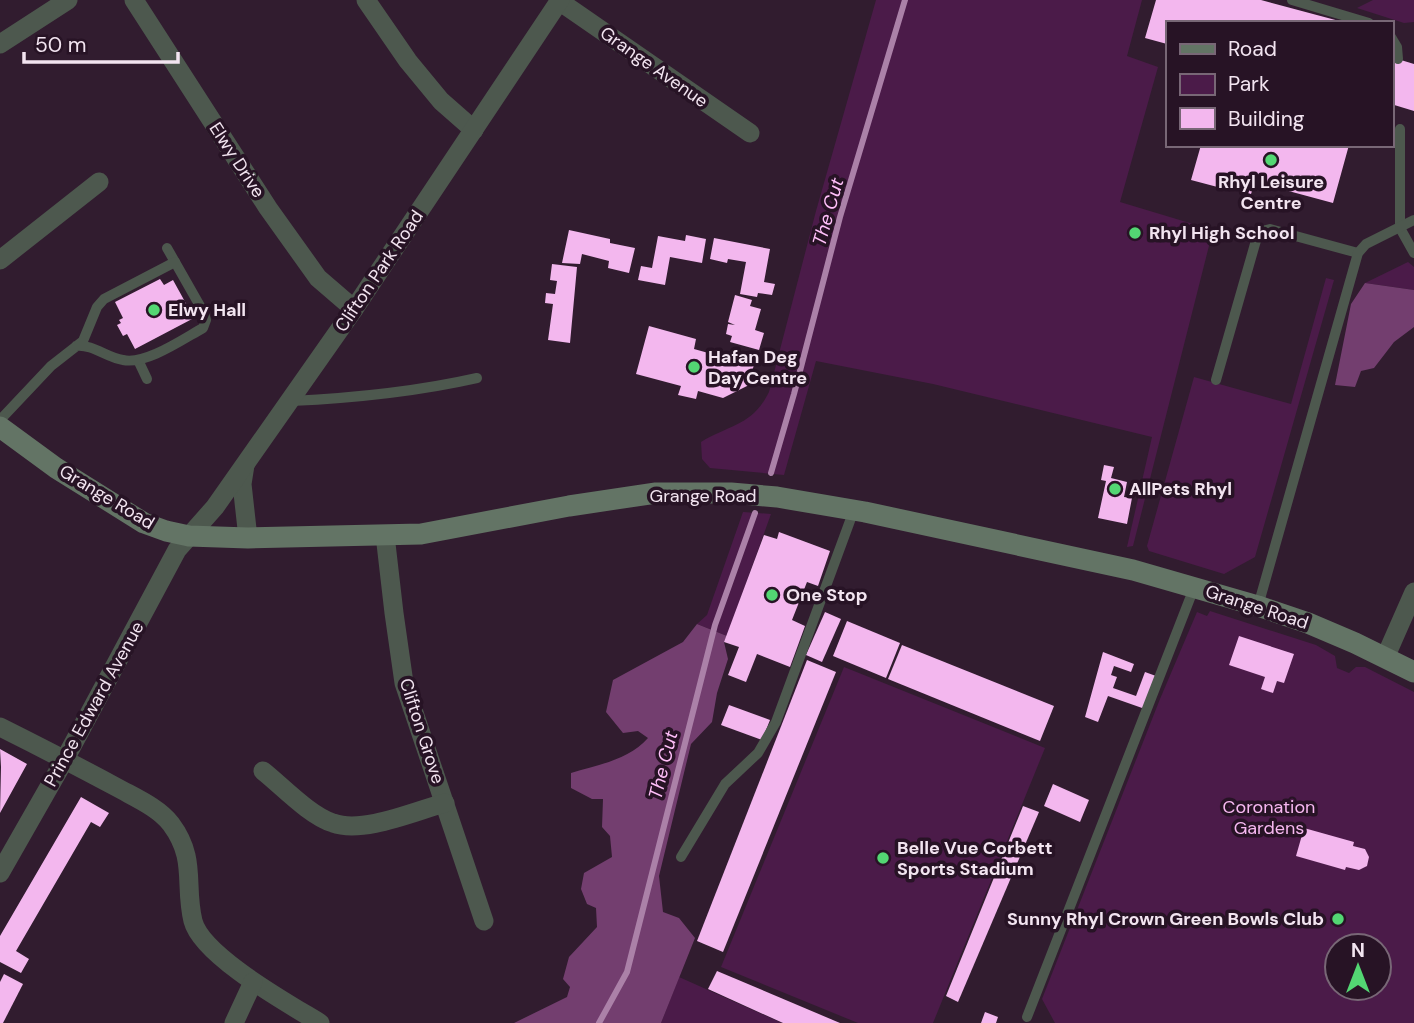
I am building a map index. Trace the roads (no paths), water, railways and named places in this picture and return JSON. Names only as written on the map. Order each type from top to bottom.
[{"type":"main road","name":"Grange Road","points":[[0,427],[57,468],[144,523],[189,536],[248,538],[421,534],[569,506],[656,493],[731,493],[777,497],[854,510],[1101,562],[1194,587],[1308,623],[1414,672]]},
{"type":"street","points":[[0,44],[68,0]]},
{"type":"street","name":"Elwy Drive","points":[[134,0],[268,208],[318,278],[354,309]]},
{"type":"street","points":[[366,0],[408,61],[433,91],[474,130]]},
{"type":"street","name":"Clifton Park Road","points":[[189,536],[215,507],[354,309],[559,1]]},
{"type":"street","name":"Grange Avenue","points":[[559,1],[750,134]]},
{"type":"street","points":[[0,260],[99,182]]},
{"type":"street","points":[[246,464],[242,484],[248,538]]},
{"type":"street","name":"Clifton Grove","points":[[385,535],[404,683],[484,920]]},
{"type":"street","name":"Prince Edward Avenue","points":[[0,873],[65,759],[177,550],[189,536]]},
{"type":"street","points":[[1385,658],[1414,592]]},
{"type":"street","points":[[0,727],[147,804],[169,821],[182,840],[189,863],[193,923],[202,937],[253,982],[320,1023]]},
{"type":"street","points":[[263,771],[320,817],[334,824],[368,825],[445,803]]},
{"type":"street","points":[[234,1023],[253,982]]},
{"type":"lane","points":[[1292,0],[1362,21]]},
{"type":"lane","points":[[1393,40],[1397,47],[1398,59]]},
{"type":"lane","points":[[1400,129],[1400,228],[1414,253]]},
{"type":"lane","points":[[1258,606],[1358,253],[1366,244],[1414,220]]},
{"type":"lane","points":[[1216,380],[1257,237],[1262,231],[1270,229],[1358,253]]},
{"type":"lane","points":[[76,346],[84,345],[123,361],[138,360],[203,328],[206,320],[204,313],[167,248]]},
{"type":"lane","points":[[0,420],[51,366],[83,341],[97,307],[104,299],[175,262]]},
{"type":"lane","points":[[138,360],[147,379]]},
{"type":"lane","points":[[287,401],[421,391],[477,378]]},
{"type":"lane","points":[[681,857],[725,784],[758,753],[776,722],[854,510]]},
{"type":"lane","points":[[1027,1017],[1194,587]]},
{"type":"waterway","name":"The Cut","points":[[771,473],[840,217],[905,0]]},
{"type":"waterway","name":"The Cut","points":[[599,1023],[627,972],[715,625],[755,513]]},
{"type":"place","name":"Rhyl Leisure Centre","points":[[1271,160]]},
{"type":"place","name":"Rhyl High School","points":[[1135,233]]},
{"type":"place","name":"Elwy Hall","points":[[154,310]]},
{"type":"place","name":"Hafan Deg Day Centre","points":[[694,367]]},
{"type":"place","name":"AllPets Rhyl","points":[[1115,489]]},
{"type":"place","name":"One Stop","points":[[772,595]]},
{"type":"place","name":"Belle Vue Corbett Sports Stadium","points":[[883,858]]},
{"type":"place","name":"Sunny Rhyl Crown Green Bowls Club","points":[[1338,919]]},
{"type":"park label","name":"Coronation Gardens","points":[[1269,817]]}]
